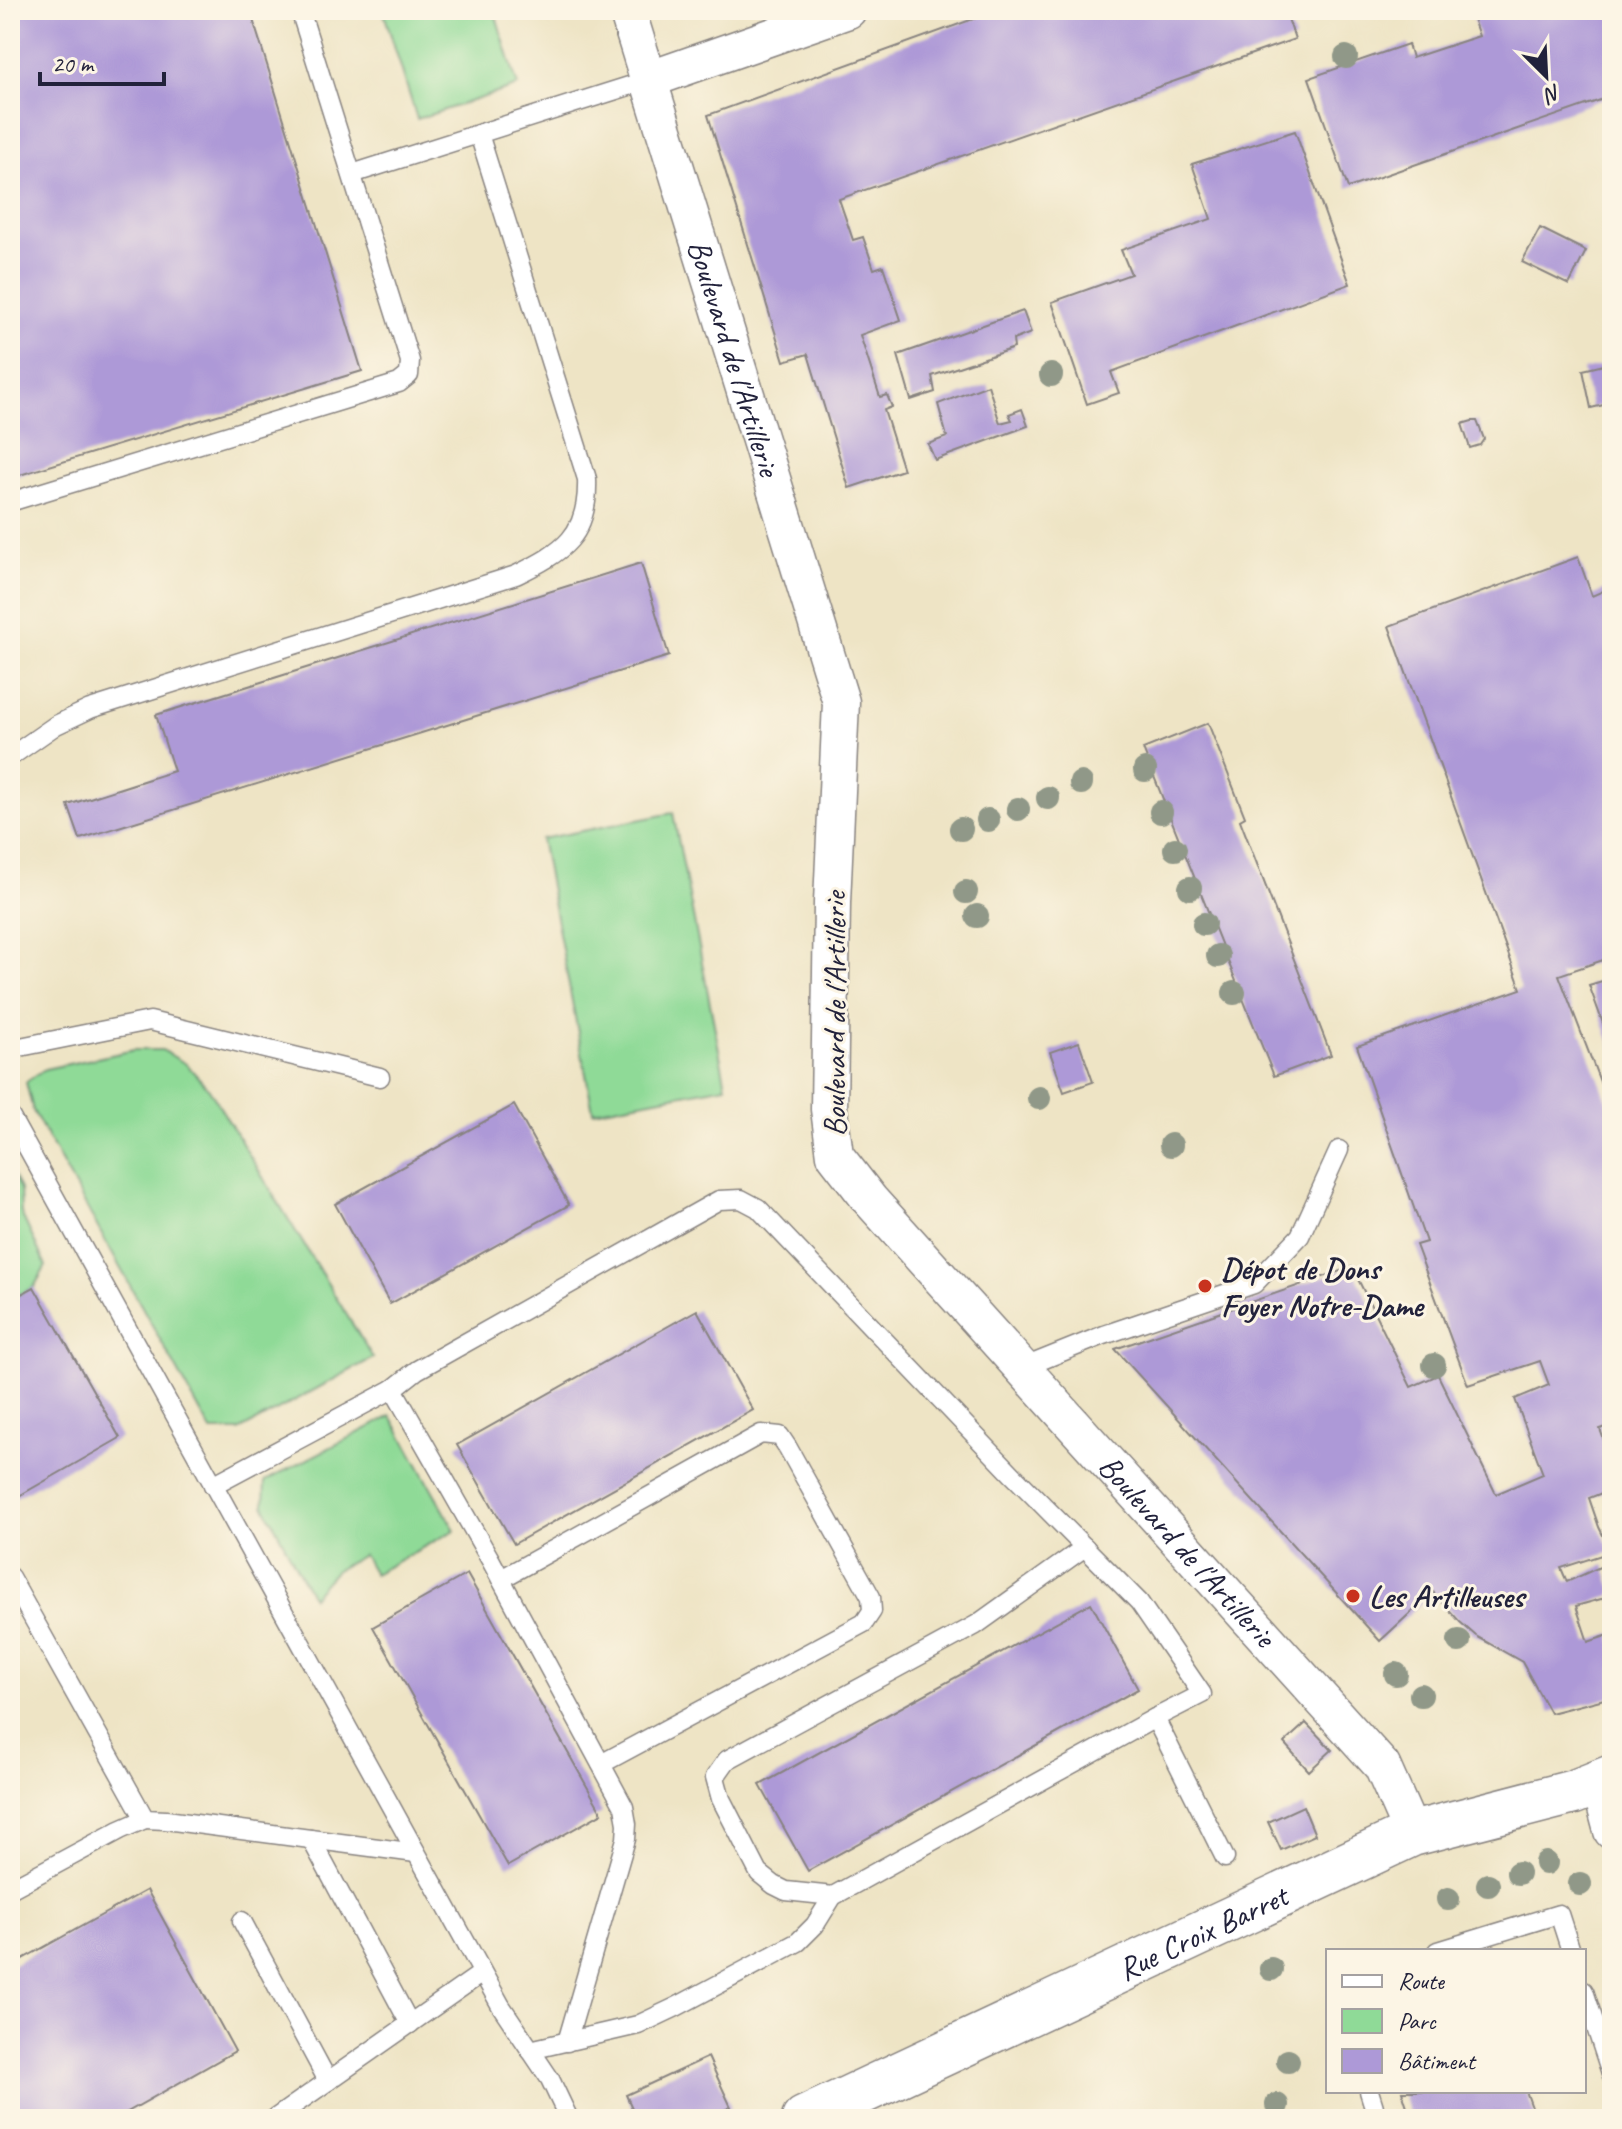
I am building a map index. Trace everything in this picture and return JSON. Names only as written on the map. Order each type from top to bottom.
[{"type":"street","name":"Boulevard de l'Artillerie","points":[[627,10],[841,702],[832,903],[829,1109],[835,1155],[870,1200],[1382,1766],[1412,1834]]},
{"type":"street","points":[[648,80],[848,10]]},
{"type":"street","points":[[1605,1780],[1612,1831]]},
{"type":"street","name":"Rue Croix Barret","points":[[804,2119],[1412,1834],[1510,1810],[1605,1780]]},
{"type":"lane","points":[[10,502],[399,383],[409,375],[410,361],[300,10]]},
{"type":"lane","points":[[352,174],[648,80]]},
{"type":"lane","points":[[10,757],[56,725],[90,709],[516,575],[549,558],[572,537],[586,511],[587,479],[479,134]]},
{"type":"lane","points":[[10,1049],[150,1021],[380,1077]]},
{"type":"lane","points":[[10,1116],[482,1973],[550,2079],[569,2119]]},
{"type":"lane","points":[[1022,1368],[1104,1335],[1254,1284],[1300,1236],[1339,1150]]},
{"type":"lane","points":[[213,1485],[393,1389],[417,1370],[719,1200],[741,1199],[758,1208],[1139,1602],[1202,1694],[833,1896],[815,1925],[798,1942],[676,2007],[638,2025],[530,2050]]},
{"type":"lane","points":[[393,1389],[501,1579],[624,1807],[626,1839],[567,2042]]},
{"type":"lane","points":[[501,1579],[761,1434],[780,1436],[871,1597],[872,1611],[864,1623],[601,1764]]},
{"type":"lane","points":[[833,1896],[786,1891],[759,1873],[721,1799],[715,1777],[727,1760],[976,1625],[1085,1547]]},
{"type":"lane","points":[[10,1577],[145,1819]]},
{"type":"lane","points":[[1155,1718],[1225,1858]]},
{"type":"lane","points":[[10,1889],[145,1819],[416,1853]]},
{"type":"lane","points":[[311,1839],[410,2024]]},
{"type":"lane","points":[[1445,1949],[1559,1914],[1570,1949]]},
{"type":"lane","points":[[242,1921],[328,2081]]},
{"type":"lane","points":[[274,2119],[482,1973]]},
{"type":"lane","points":[[1586,1997],[1612,2076]]},
{"type":"green space","points":[[383,10],[494,10],[518,86],[417,119]]},
{"type":"green space","points":[[673,813],[726,1086],[593,1111],[541,839]]},
{"type":"green space","points":[[134,1050],[162,1050],[186,1064],[209,1089],[373,1358],[239,1431],[211,1431],[33,1111],[26,1082],[45,1069]]},
{"type":"green space","points":[[10,1170],[20,1189],[21,1213],[46,1266],[34,1287],[10,1300]]},
{"type":"green space","points":[[391,1416],[455,1530],[374,1574],[363,1555],[335,1571],[312,1597],[264,1505],[265,1481]]},
{"type":"building","points":[[10,10],[250,10],[362,371],[10,478]]},
{"type":"building","points":[[998,10],[1285,10],[1295,39],[839,199],[853,240],[863,237],[874,269],[883,266],[901,320],[860,335],[880,397],[887,395],[892,407],[884,410],[903,470],[849,488],[808,354],[784,361],[708,115]]},
{"type":"building","points":[[1470,10],[1612,10],[1612,96],[1348,188],[1309,78],[1408,44],[1412,58],[1479,36]]},
{"type":"building","points":[[1295,131],[1350,284],[1111,372],[1119,393],[1087,404],[1052,302],[1131,274],[1121,250],[1211,219],[1192,164]]},
{"type":"building","points":[[1540,228],[1586,251],[1569,285],[1522,262]]},
{"type":"building","points":[[1023,311],[1031,333],[1013,340],[1014,348],[932,376],[935,392],[911,400],[898,355]]},
{"type":"building","points":[[1612,363],[1612,403],[1591,408],[1583,370]]},
{"type":"building","points":[[988,385],[1000,423],[1012,420],[1009,414],[1022,409],[1028,426],[935,460],[928,444],[947,437],[938,404]]},
{"type":"building","points":[[1477,421],[1484,439],[1480,445],[1470,448],[1462,424]]},
{"type":"building","points":[[1578,557],[1592,596],[1612,587],[1612,957],[1559,975],[1612,1113],[1612,1425],[1600,1429],[1612,1462],[1612,1489],[1589,1498],[1611,1552],[1561,1568],[1567,1582],[1604,1565],[1612,1596],[1576,1606],[1588,1642],[1612,1634],[1612,1697],[1550,1713],[1522,1662],[1476,1636],[1433,1592],[1380,1641],[1115,1349],[1352,1267],[1411,1387],[1438,1375],[1496,1494],[1543,1474],[1515,1399],[1549,1385],[1540,1361],[1468,1385],[1416,1245],[1426,1242],[1357,1046],[1521,989],[1389,626]]},
{"type":"building","points":[[641,563],[669,656],[80,839],[68,805],[174,771],[156,715]]},
{"type":"building","points":[[1208,723],[1245,817],[1240,820],[1331,1055],[1274,1076],[1143,749]]},
{"type":"building","points":[[1612,978],[1612,1048],[1589,985]]},
{"type":"building","points":[[1079,1042],[1093,1082],[1064,1092],[1050,1052]]},
{"type":"building","points":[[514,1105],[569,1205],[390,1304],[335,1204]]},
{"type":"building","points":[[34,1287],[120,1438],[10,1501],[10,1300]]},
{"type":"building","points":[[697,1310],[753,1410],[514,1544],[457,1445]]},
{"type":"building","points":[[467,1574],[602,1813],[508,1866],[373,1627]]},
{"type":"building","points":[[1091,1603],[1138,1689],[808,1871],[760,1785]]},
{"type":"building","points":[[1306,1723],[1332,1750],[1309,1771],[1284,1743]]},
{"type":"building","points":[[1303,1806],[1315,1835],[1281,1850],[1268,1822]]},
{"type":"building","points":[[147,1890],[235,2051],[115,2119],[10,2119],[10,1966]]},
{"type":"building","points":[[708,2057],[731,2107],[705,2119],[637,2119],[626,2095]]},
{"type":"building","points":[[1403,2093],[1527,2093],[1536,2119],[1411,2119]]},
{"type":"place","name":"Dépot de Dons Foyer Notre-Dame","points":[[1205,1286]]},
{"type":"place","name":"Les Artilleuses","points":[[1353,1596]]}]
